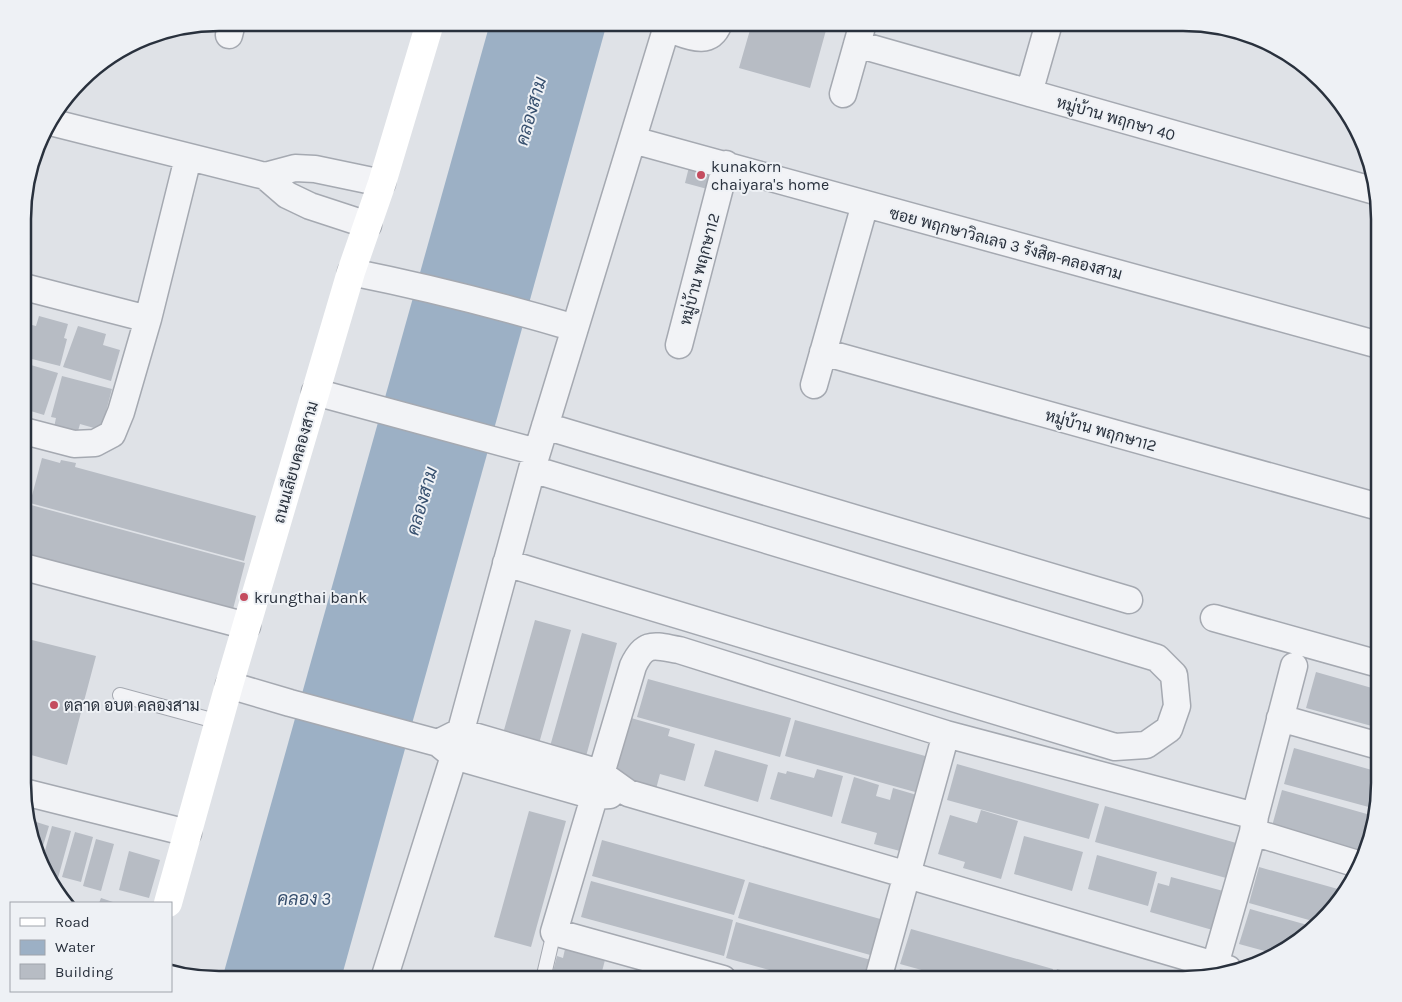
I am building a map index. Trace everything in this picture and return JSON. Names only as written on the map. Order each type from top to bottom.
[{"type":"main road","name":"ถนนเลียบคลองสาม","points":[[168,902],[229,685],[315,392],[351,272],[382,183],[428,31]]},
{"type":"street","points":[[393,971],[446,743],[506,563],[545,426],[665,31]]},
{"type":"street","points":[[681,31],[700,39],[710,36],[713,31]]},
{"type":"street","points":[[1029,93],[1047,31]]},
{"type":"street","points":[[843,94],[860,34]]},
{"type":"street","name":"หมู่บ้าน พฤกษา 40","points":[[860,34],[1029,93],[1368,189]]},
{"type":"street","points":[[57,124],[265,176],[288,195],[310,206],[368,225]]},
{"type":"street","name":"ซอย พฤกษาวิลเลจ 3 รังสิต-คลองสาม","points":[[633,140],[726,164],[1371,343]]},
{"type":"street","points":[[31,434],[74,444],[95,443],[112,434],[121,412],[148,318],[188,158]]},
{"type":"street","name":"หมู่บ้าน พฤกษา12","points":[[679,345],[726,164]]},
{"type":"street","points":[[265,176],[295,168],[315,169],[382,183]]},
{"type":"street","points":[[814,385],[865,204]]},
{"type":"street","points":[[351,272],[535,316],[575,328]]},
{"type":"street","points":[[31,289],[148,318]]},
{"type":"street","name":"หมู่บ้าน พฤกษา12","points":[[823,352],[1371,505]]},
{"type":"street","points":[[315,392],[501,441],[535,460],[1157,658],[1174,675],[1177,706],[1169,729],[1146,745],[1115,747],[506,563]]},
{"type":"street","points":[[545,426],[1129,600]]},
{"type":"street","points":[[31,570],[246,626]]},
{"type":"street","points":[[1214,618],[1371,662]]},
{"type":"street","points":[[694,971],[554,932],[633,666],[639,653],[652,645],[679,650],[946,734],[1254,824],[1353,862]]},
{"type":"street","points":[[1219,967],[1294,666]]},
{"type":"street","points":[[229,685],[628,793],[1215,968]]},
{"type":"street","points":[[1280,718],[1371,744]]},
{"type":"street","points":[[880,971],[946,734]]},
{"type":"street","points":[[32,794],[188,833]]},
{"type":"lane","points":[[120,695],[219,722]]},
{"type":"lane","points":[[545,971],[554,932]]},
{"type":"water","name":"คลอง 3","points":[[488,31],[605,31],[343,971],[224,971]]},
{"type":"building","points":[[750,31],[826,31],[810,88],[739,68]]},
{"type":"building","name":"kunakorn chaiyara's home","points":[[691,159],[718,166],[711,190],[685,183]]},
{"type":"building","points":[[39,316],[68,324],[64,338],[67,339],[60,366],[31,359],[31,325],[36,326]]},
{"type":"building","points":[[78,326],[106,334],[103,345],[120,350],[111,381],[63,367]]},
{"type":"building","points":[[31,365],[58,373],[44,415],[31,411]]},
{"type":"building","points":[[62,376],[112,389],[101,430],[80,424],[76,438],[53,432],[56,418],[51,417]]},
{"type":"building","points":[[42,458],[60,463],[61,460],[76,463],[75,467],[256,516],[244,561],[31,503]]},
{"type":"building","points":[[31,505],[245,563],[232,613],[31,558]]},
{"type":"building","points":[[535,620],[571,630],[538,747],[502,737]]},
{"type":"building","points":[[582,633],[617,643],[585,760],[549,750]]},
{"type":"building","name":"ตลาด อบต คลองสาม","points":[[31,640],[96,656],[67,765],[31,755]]},
{"type":"building","points":[[1316,672],[1371,688],[1371,726],[1306,708]]},
{"type":"building","points":[[648,679],[791,718],[780,757],[637,717]]},
{"type":"building","points":[[631,718],[670,729],[668,736],[695,744],[685,781],[660,774],[656,789],[614,777]]},
{"type":"building","points":[[795,720],[936,759],[926,795],[785,756]]},
{"type":"building","points":[[1294,748],[1371,770],[1369,807],[1284,784]]},
{"type":"building","points":[[715,750],[768,765],[758,802],[704,786]]},
{"type":"building","points":[[957,764],[1099,804],[1089,839],[947,800]]},
{"type":"building","points":[[817,769],[843,776],[832,817],[770,799],[778,772],[786,774],[787,771],[814,778]]},
{"type":"building","points":[[854,777],[879,785],[876,796],[890,800],[893,788],[927,798],[911,854],[874,844],[877,833],[841,823]]},
{"type":"building","points":[[1282,790],[1368,814],[1358,850],[1272,826]]},
{"type":"building","points":[[1105,806],[1247,846],[1237,881],[1095,842]]},
{"type":"building","points":[[981,810],[1018,821],[1001,879],[963,868],[965,862],[938,854],[950,815],[977,823]]},
{"type":"building","points":[[529,811],[566,821],[531,947],[494,937]]},
{"type":"building","points":[[35,822],[49,826],[43,847]]},
{"type":"building","points":[[52,826],[71,831],[58,878],[45,852]]},
{"type":"building","points":[[75,832],[93,837],[81,882],[62,877]]},
{"type":"building","points":[[1024,836],[1083,852],[1072,891],[1014,874]]},
{"type":"building","points":[[96,839],[114,844],[101,891],[83,886]]},
{"type":"building","points":[[602,840],[745,880],[734,915],[592,876]]},
{"type":"building","points":[[129,851],[160,860],[149,898],[119,890]]},
{"type":"building","points":[[1097,855],[1157,872],[1148,906],[1088,889]]},
{"type":"building","points":[[1259,867],[1338,889],[1311,921],[1249,903]]},
{"type":"building","points":[[1171,877],[1227,892],[1216,931],[1150,912],[1158,883],[1169,886]]},
{"type":"building","points":[[591,881],[733,920],[724,956],[581,917]]},
{"type":"building","points":[[749,882],[891,922],[881,958],[738,918]]},
{"type":"building","points":[[101,898],[113,902],[99,902]]},
{"type":"building","points":[[1250,909],[1306,925],[1277,946],[1266,951],[1239,944]]},
{"type":"building","points":[[736,922],[878,962],[876,971],[773,971],[726,958]]},
{"type":"building","points":[[911,929],[1053,969],[1052,971],[925,971],[900,964]]},
{"type":"building","points":[[565,949],[605,960],[602,971],[553,971],[557,956],[563,958]]},
{"type":"place","name":"kunakorn chaiyara's home","points":[[701,175]]},
{"type":"place","name":"krungthai bank","points":[[244,597]]},
{"type":"place","name":"ตลาด อบต คลองสาม","points":[[54,705]]},
{"type":"water label","name":"คลองสาม","points":[[531,111]]},
{"type":"water label","name":"คลองสาม","points":[[422,501]]}]
